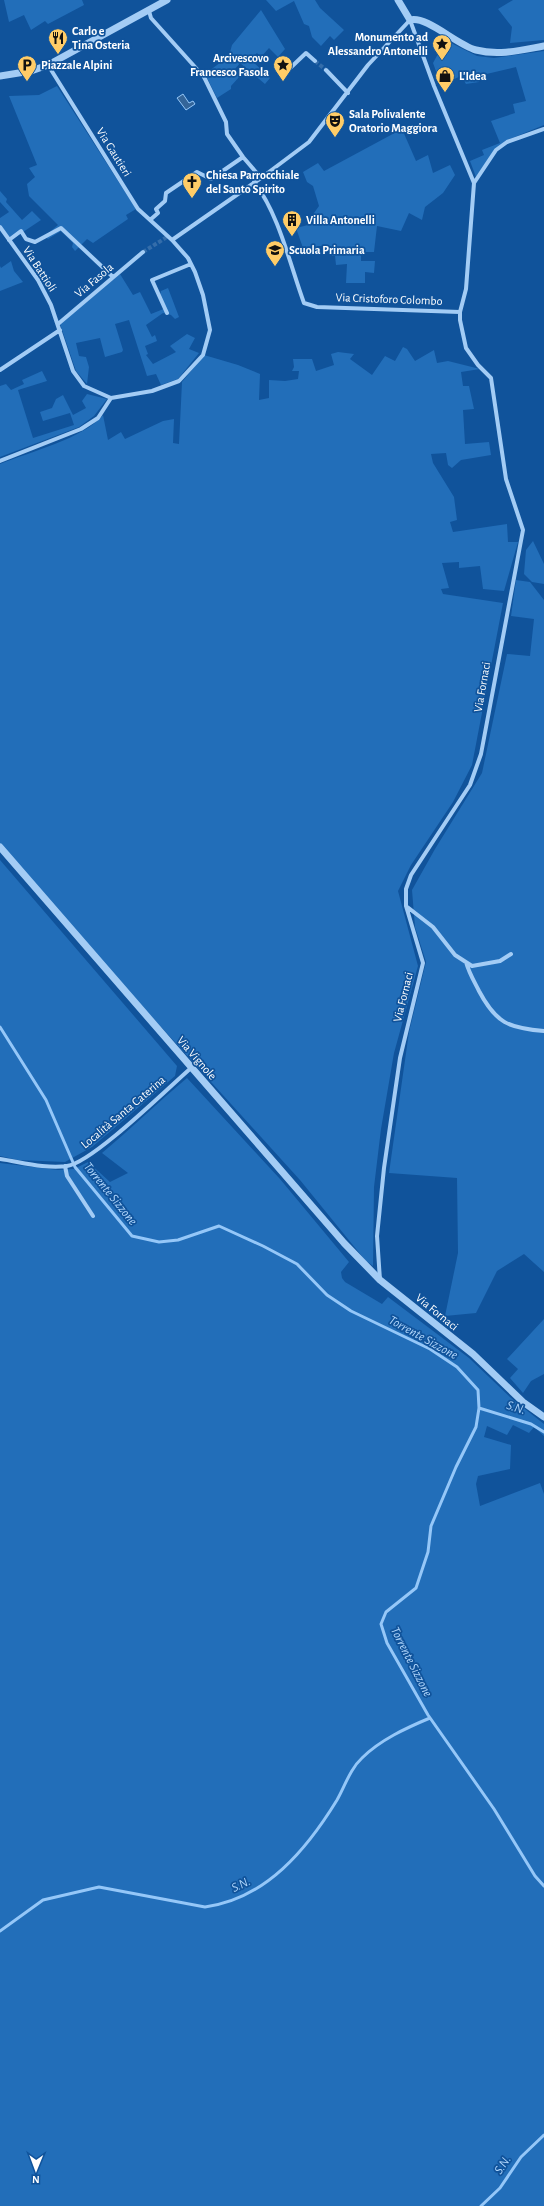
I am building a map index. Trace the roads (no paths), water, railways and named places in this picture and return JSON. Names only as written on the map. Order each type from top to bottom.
[{"type":"street","points":[[0,76],[31,71],[48,65],[167,0]]},
{"type":"street","points":[[398,0],[410,20],[434,86],[474,182],[466,289],[460,312]]},
{"type":"street","points":[[149,11],[151,18],[204,76],[226,122],[227,134],[243,157],[261,178]]},
{"type":"street","points":[[172,240],[261,178],[309,142],[368,65],[410,20],[416,18],[425,22],[449,38],[476,50],[514,52],[544,46]]},
{"type":"street","points":[[284,73],[306,53],[315,61]]},
{"type":"street","name":"Via Gautieri","points":[[48,65],[138,209],[172,240],[191,264],[203,295],[210,330],[203,355],[179,382],[152,391],[111,398]]},
{"type":"street","points":[[326,70],[348,93]]},
{"type":"street","points":[[474,182],[496,150],[507,142],[544,129]]},
{"type":"street","points":[[150,220],[158,213],[156,209],[165,200],[166,193],[196,172],[211,179],[243,157]]},
{"type":"street","name":"Via Cristoforo Colombo","points":[[254,182],[264,195],[272,212],[304,303],[317,306],[460,312]]},
{"type":"street","name":"Via Battioli","points":[[0,228],[38,280],[58,324],[73,371],[84,386],[111,398]]},
{"type":"street","points":[[9,240],[21,231],[26,238],[35,242],[61,228],[113,277]]},
{"type":"street","name":"Via Fasola","points":[[58,324],[143,252]]},
{"type":"street","points":[[168,313],[152,280],[191,264]]},
{"type":"street","name":"Via Fornaci","points":[[460,312],[466,348],[478,365],[491,378],[506,479],[523,530],[481,754],[470,785],[411,875],[406,889],[406,906],[423,964],[400,1058],[384,1168],[378,1236],[380,1280],[473,1354],[523,1402],[544,1417]]},
{"type":"street","points":[[0,370],[60,330]]},
{"type":"street","points":[[0,461],[82,429],[98,418],[111,398]]},
{"type":"street","name":"Via Vignole","points":[[0,847],[292,1184],[380,1280]]},
{"type":"street","points":[[406,906],[433,927],[455,955],[472,966],[486,965],[500,961],[511,954]]},
{"type":"street","points":[[466,962],[469,972],[488,1008],[497,1017],[512,1026],[544,1031]]},
{"type":"street","name":"Località Santa Caterina","points":[[0,1159],[51,1167],[67,1166],[82,1160],[132,1121],[191,1068]]},
{"type":"street","points":[[67,1166],[67,1176],[93,1216]]},
{"type":"waterway","name":"Torrente Sizzone","points":[[0,1027],[46,1100],[75,1167],[132,1236],[159,1242],[178,1240],[219,1226],[263,1246],[297,1264],[327,1295],[351,1311],[430,1349],[457,1367],[478,1390],[479,1408],[476,1427],[456,1467],[431,1526],[428,1552],[416,1588],[386,1612],[381,1624],[387,1643],[428,1715],[494,1809],[535,1876],[544,1886]]},
{"type":"waterway","name":"S.N.","points":[[479,1408],[531,1424],[544,1432]]},
{"type":"waterway","name":"S.N.","points":[[0,1931],[43,1900],[99,1887],[205,1907],[227,1902],[247,1894],[266,1883],[283,1869],[298,1853],[325,1818],[337,1800],[351,1772],[362,1758],[385,1740],[430,1718]]},
{"type":"waterway","name":"S.N.","points":[[481,2206],[500,2188],[521,2157],[544,2135]]},
{"type":"tunnel","points":[[315,61],[326,70]]},
{"type":"tunnel","points":[[143,252],[167,237]]},
{"type":"place","name":"Carlo e Tina Osteria","points":[[58,55]]},
{"type":"place","name":"Monumento ad Alessandro Antonelli","points":[[442,61]]},
{"type":"place","name":"Piazzale Alpini","points":[[27,82]]},
{"type":"place","name":"Arcivescovo Francesco Fasola","points":[[283,82]]},
{"type":"place","name":"L'Idea","points":[[445,93]]},
{"type":"place","name":"Sala Polivalente Oratorio Maggiora","points":[[335,138]]},
{"type":"place","name":"Chiesa Parrocchiale del Santo Spirito","points":[[192,199]]},
{"type":"place","name":"Villa Antonelli","points":[[292,237]]},
{"type":"place","name":"Scuola Primaria","points":[[275,267]]}]
